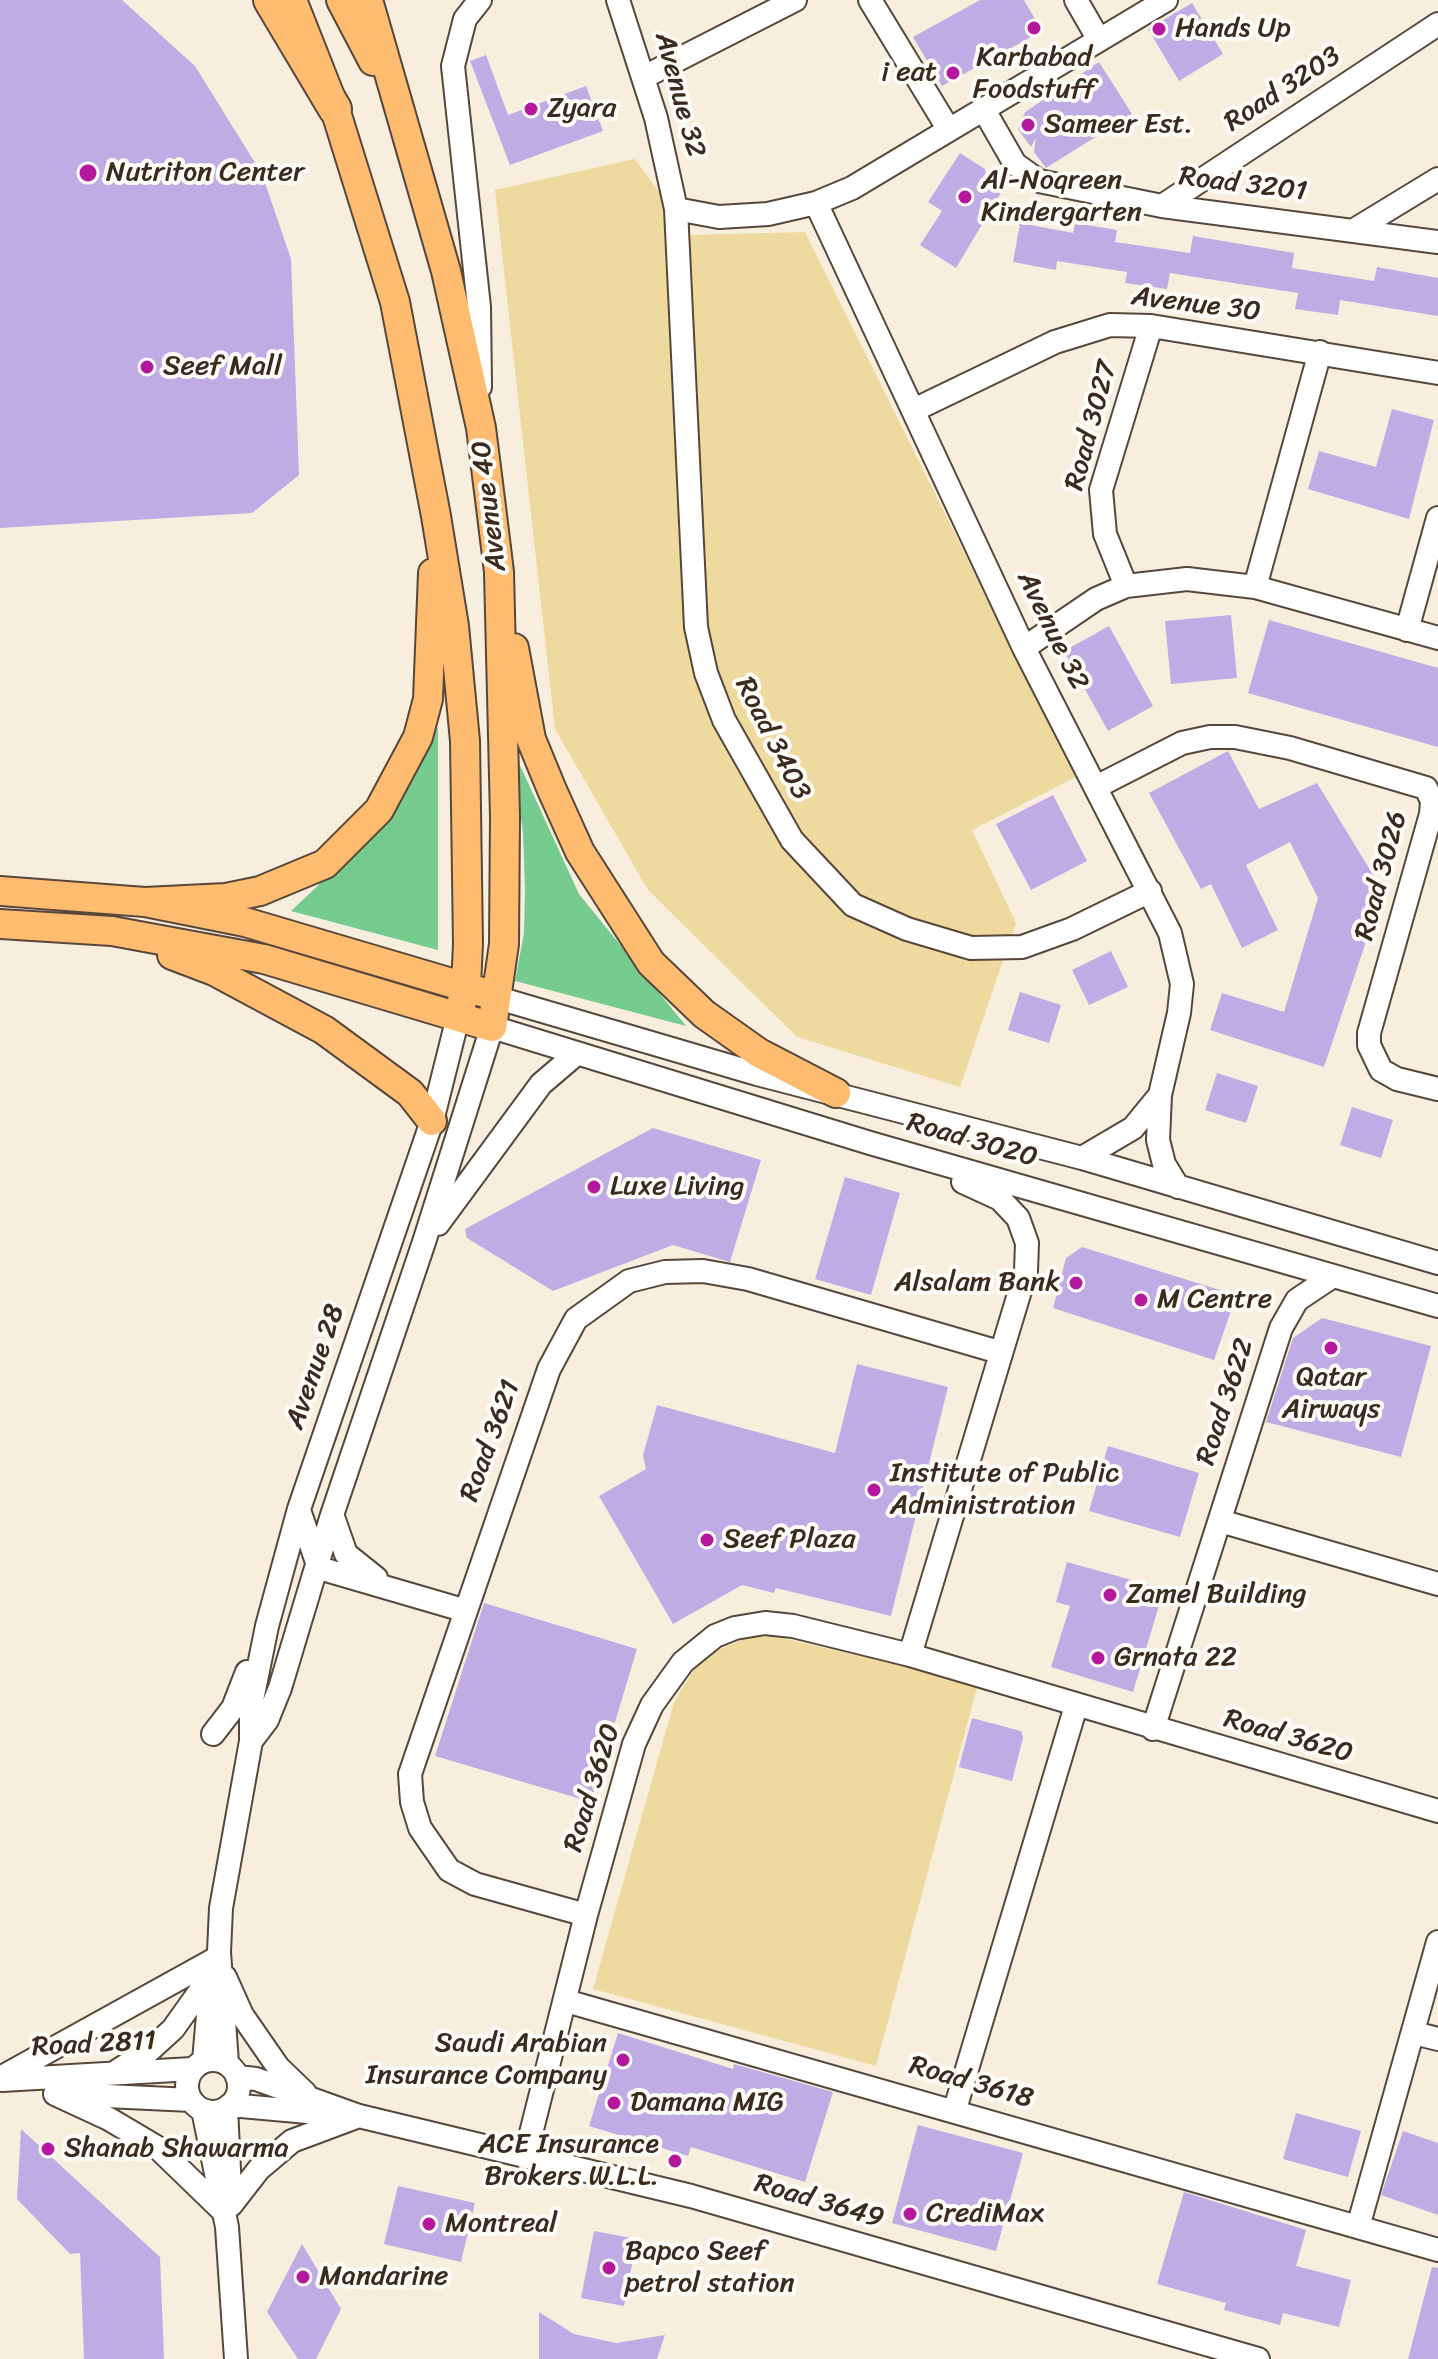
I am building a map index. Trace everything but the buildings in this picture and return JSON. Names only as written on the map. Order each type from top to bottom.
[{"type":"highway","points":[[270,0],[335,109]]},
{"type":"main road","name":"Avenue 40","points":[[292,0],[335,109],[395,302],[454,626],[465,741],[470,876],[466,986],[458,1017]]},
{"type":"main road","points":[[341,0],[397,108]]},
{"type":"main road","name":"Avenue 40","points":[[368,0],[446,271],[481,428],[499,572],[504,944],[492,1027]]},
{"type":"main road","points":[[145,902],[226,898],[260,891],[325,864],[379,810],[418,737],[428,699],[436,516]]},
{"type":"main road","points":[[499,572],[531,739],[580,852],[611,905],[651,963],[704,1014],[759,1053],[836,1093]]},
{"type":"main road","points":[[0,891],[145,902],[245,922],[498,998]]},
{"type":"main road","points":[[0,924],[112,931],[264,959],[492,1027]]},
{"type":"main road","points":[[112,931],[214,971],[324,1030],[410,1093],[432,1121]]},
{"type":"street","points":[[480,0],[465,19],[453,66],[479,307],[481,428]]},
{"type":"street","name":"Avenue 32","points":[[618,0],[644,77],[676,209]]},
{"type":"street","points":[[644,77],[795,0]]},
{"type":"street","points":[[870,0],[949,130]]},
{"type":"street","points":[[1076,0],[1099,40]]},
{"type":"street","points":[[676,209],[719,217],[768,214],[816,203],[852,188],[1166,0]]},
{"type":"street","name":"Road 3203","points":[[1162,206],[1438,24]]},
{"type":"street","name":"Road 3201","points":[[984,110],[1015,164],[1039,181],[1162,206],[1438,242]]},
{"type":"street","points":[[1356,229],[1438,179]]},
{"type":"street","name":"Avenue 32","points":[[816,203],[1024,648],[1098,786],[1178,956],[1182,984],[1179,1013],[1160,1095]]},
{"type":"street","name":"Road 3403","points":[[676,209],[696,627],[706,673],[724,720],[792,840],[853,905],[907,929],[971,948],[1022,947],[1072,929],[1150,891]]},
{"type":"street","name":"Avenue 30","points":[[914,410],[1055,342],[1110,325],[1151,326],[1438,373]]},
{"type":"street","name":"Road 3027","points":[[1126,586],[1105,534],[1101,490],[1151,326]]},
{"type":"street","points":[[1255,587],[1320,352]]},
{"type":"street","points":[[1407,630],[1438,518]]},
{"type":"street","points":[[1024,648],[1096,599],[1126,586],[1187,579],[1255,587],[1438,638]]},
{"type":"street","name":"Road 3026","points":[[1098,786],[1182,743],[1210,737],[1235,737],[1290,748],[1432,788],[1431,814],[1369,1033],[1369,1045],[1381,1070],[1397,1079],[1438,1089]]},
{"type":"street","name":"Road 3020","points":[[498,998],[636,1040],[1082,1158],[1438,1263]]},
{"type":"street","name":"Avenue 28","points":[[217,1962],[232,2070],[239,2087],[213,2106],[187,2085],[198,2065],[217,1962],[227,1864],[251,1741],[251,1705],[267,1626],[299,1509],[432,1121],[458,1017]]},
{"type":"street","name":"Road 3020","points":[[492,1027],[575,1055],[870,1143],[1438,1306]]},
{"type":"street","name":"Avenue 28","points":[[251,1741],[274,1705],[296,1627],[319,1568],[332,1515],[492,1027]]},
{"type":"street","points":[[424,1242],[527,1102],[575,1055]]},
{"type":"street","points":[[1082,1158],[1133,1128],[1160,1095]]},
{"type":"street","points":[[1160,1095],[1160,1152],[1178,1187]]},
{"type":"street","points":[[870,1143],[1000,1199],[1018,1218],[1027,1243],[1026,1271],[999,1352],[910,1655]]},
{"type":"street","name":"Road 3621","points":[[586,1915],[475,1884],[449,1870],[420,1828],[412,1802],[410,1774],[463,1610],[560,1344],[576,1319],[629,1281],[665,1272],[703,1271],[748,1279],[999,1352]]},
{"type":"street","name":"Road 3622","points":[[1153,1729],[1281,1328],[1297,1300],[1333,1276]]},
{"type":"street","points":[[299,1509],[319,1568],[386,1585],[463,1610]]},
{"type":"street","points":[[332,1515],[346,1554],[386,1585]]},
{"type":"street","points":[[1220,1521],[1438,1584]]},
{"type":"street","name":"Road 3620","points":[[525,2157],[586,1915],[634,1744],[652,1705],[683,1662],[715,1636],[735,1628],[765,1623],[793,1626],[910,1655],[1438,1811]]},
{"type":"street","points":[[213,1734],[233,1708],[267,1626]]},
{"type":"street","points":[[955,2109],[1076,1706]]},
{"type":"street","points":[[1358,2227],[1438,1942]]},
{"type":"street","points":[[108,2076],[150,2050],[173,2029],[217,1962]]},
{"type":"street","points":[[0,2079],[217,1962]]},
{"type":"street","points":[[217,1962],[242,2015],[256,2036],[278,2067],[311,2099]]},
{"type":"street","name":"Road 3618","points":[[566,2001],[955,2109],[1438,2250]]},
{"type":"street","points":[[1414,2033],[1438,2039]]},
{"type":"street","name":"Road 2811","points":[[0,2079],[108,2076],[198,2065],[232,2070]]},
{"type":"street","name":"Road 3649","points":[[232,2070],[359,2116],[691,2196],[1258,2359]]},
{"type":"street","points":[[55,2094],[109,2119],[158,2148],[227,2214]]},
{"type":"street","name":"Road 2811","points":[[0,2095],[55,2094],[213,2106]]},
{"type":"street","points":[[213,2106],[227,2214],[236,2359]]},
{"type":"street","name":"Road 3649","points":[[213,2106],[359,2116]]},
{"type":"street","points":[[227,2214],[259,2169],[292,2141],[359,2116]]},
{"type":"green space","points":[[438,727],[438,950],[291,911],[386,821]]},
{"type":"green space","points":[[512,748],[579,894],[686,1026],[515,981],[524,933],[525,889],[523,833]]},
{"type":"sand","points":[[635,159],[690,235],[805,232],[1076,777],[972,830],[1016,923],[960,1087],[797,1037],[648,890],[555,729],[495,190]]},
{"type":"sand","points":[[761,1633],[978,1684],[876,2066],[593,1989],[674,1702],[703,1655]]},
{"type":"place","name":"Karbabad Foodstuff","points":[[1034,28]]},
{"type":"place","name":"Hands Up","points":[[1159,29]]},
{"type":"place","name":"i eat","points":[[953,73]]},
{"type":"place","name":"Zyara","points":[[531,109]]},
{"type":"place","name":"Sameer Est.","points":[[1028,125]]},
{"type":"place","name":"Nutriton Center","points":[[88,173]]},
{"type":"place","name":"Al-Noqreen Kindergarten","points":[[965,197]]},
{"type":"place","name":"Seef Mall","points":[[147,367]]},
{"type":"place","name":"Luxe Living","points":[[594,1187]]},
{"type":"place","name":"Alsalam Bank","points":[[1076,1283]]},
{"type":"place","name":"M Centre","points":[[1141,1300]]},
{"type":"place","name":"Qatar Airways","points":[[1331,1348]]},
{"type":"place","name":"Institute of Public Administration","points":[[874,1490]]},
{"type":"place","name":"Seef Plaza","points":[[707,1540]]},
{"type":"place","name":"Zamel Building","points":[[1110,1595]]},
{"type":"place","name":"Grnata 22","points":[[1098,1658]]},
{"type":"place","name":"Saudi Arabian Insurance Company","points":[[623,2060]]},
{"type":"place","name":"Damana MIG","points":[[614,2103]]},
{"type":"place","name":"Shanab Shawarma","points":[[48,2149]]},
{"type":"place","name":"ACE Insurance Brokers W.L.L.","points":[[675,2161]]},
{"type":"place","name":"CrediMax","points":[[910,2214]]},
{"type":"place","name":"Montreal","points":[[429,2224]]},
{"type":"place","name":"Bapco Seef petrol station","points":[[609,2268]]},
{"type":"place","name":"Mandarine","points":[[303,2277]]}]
